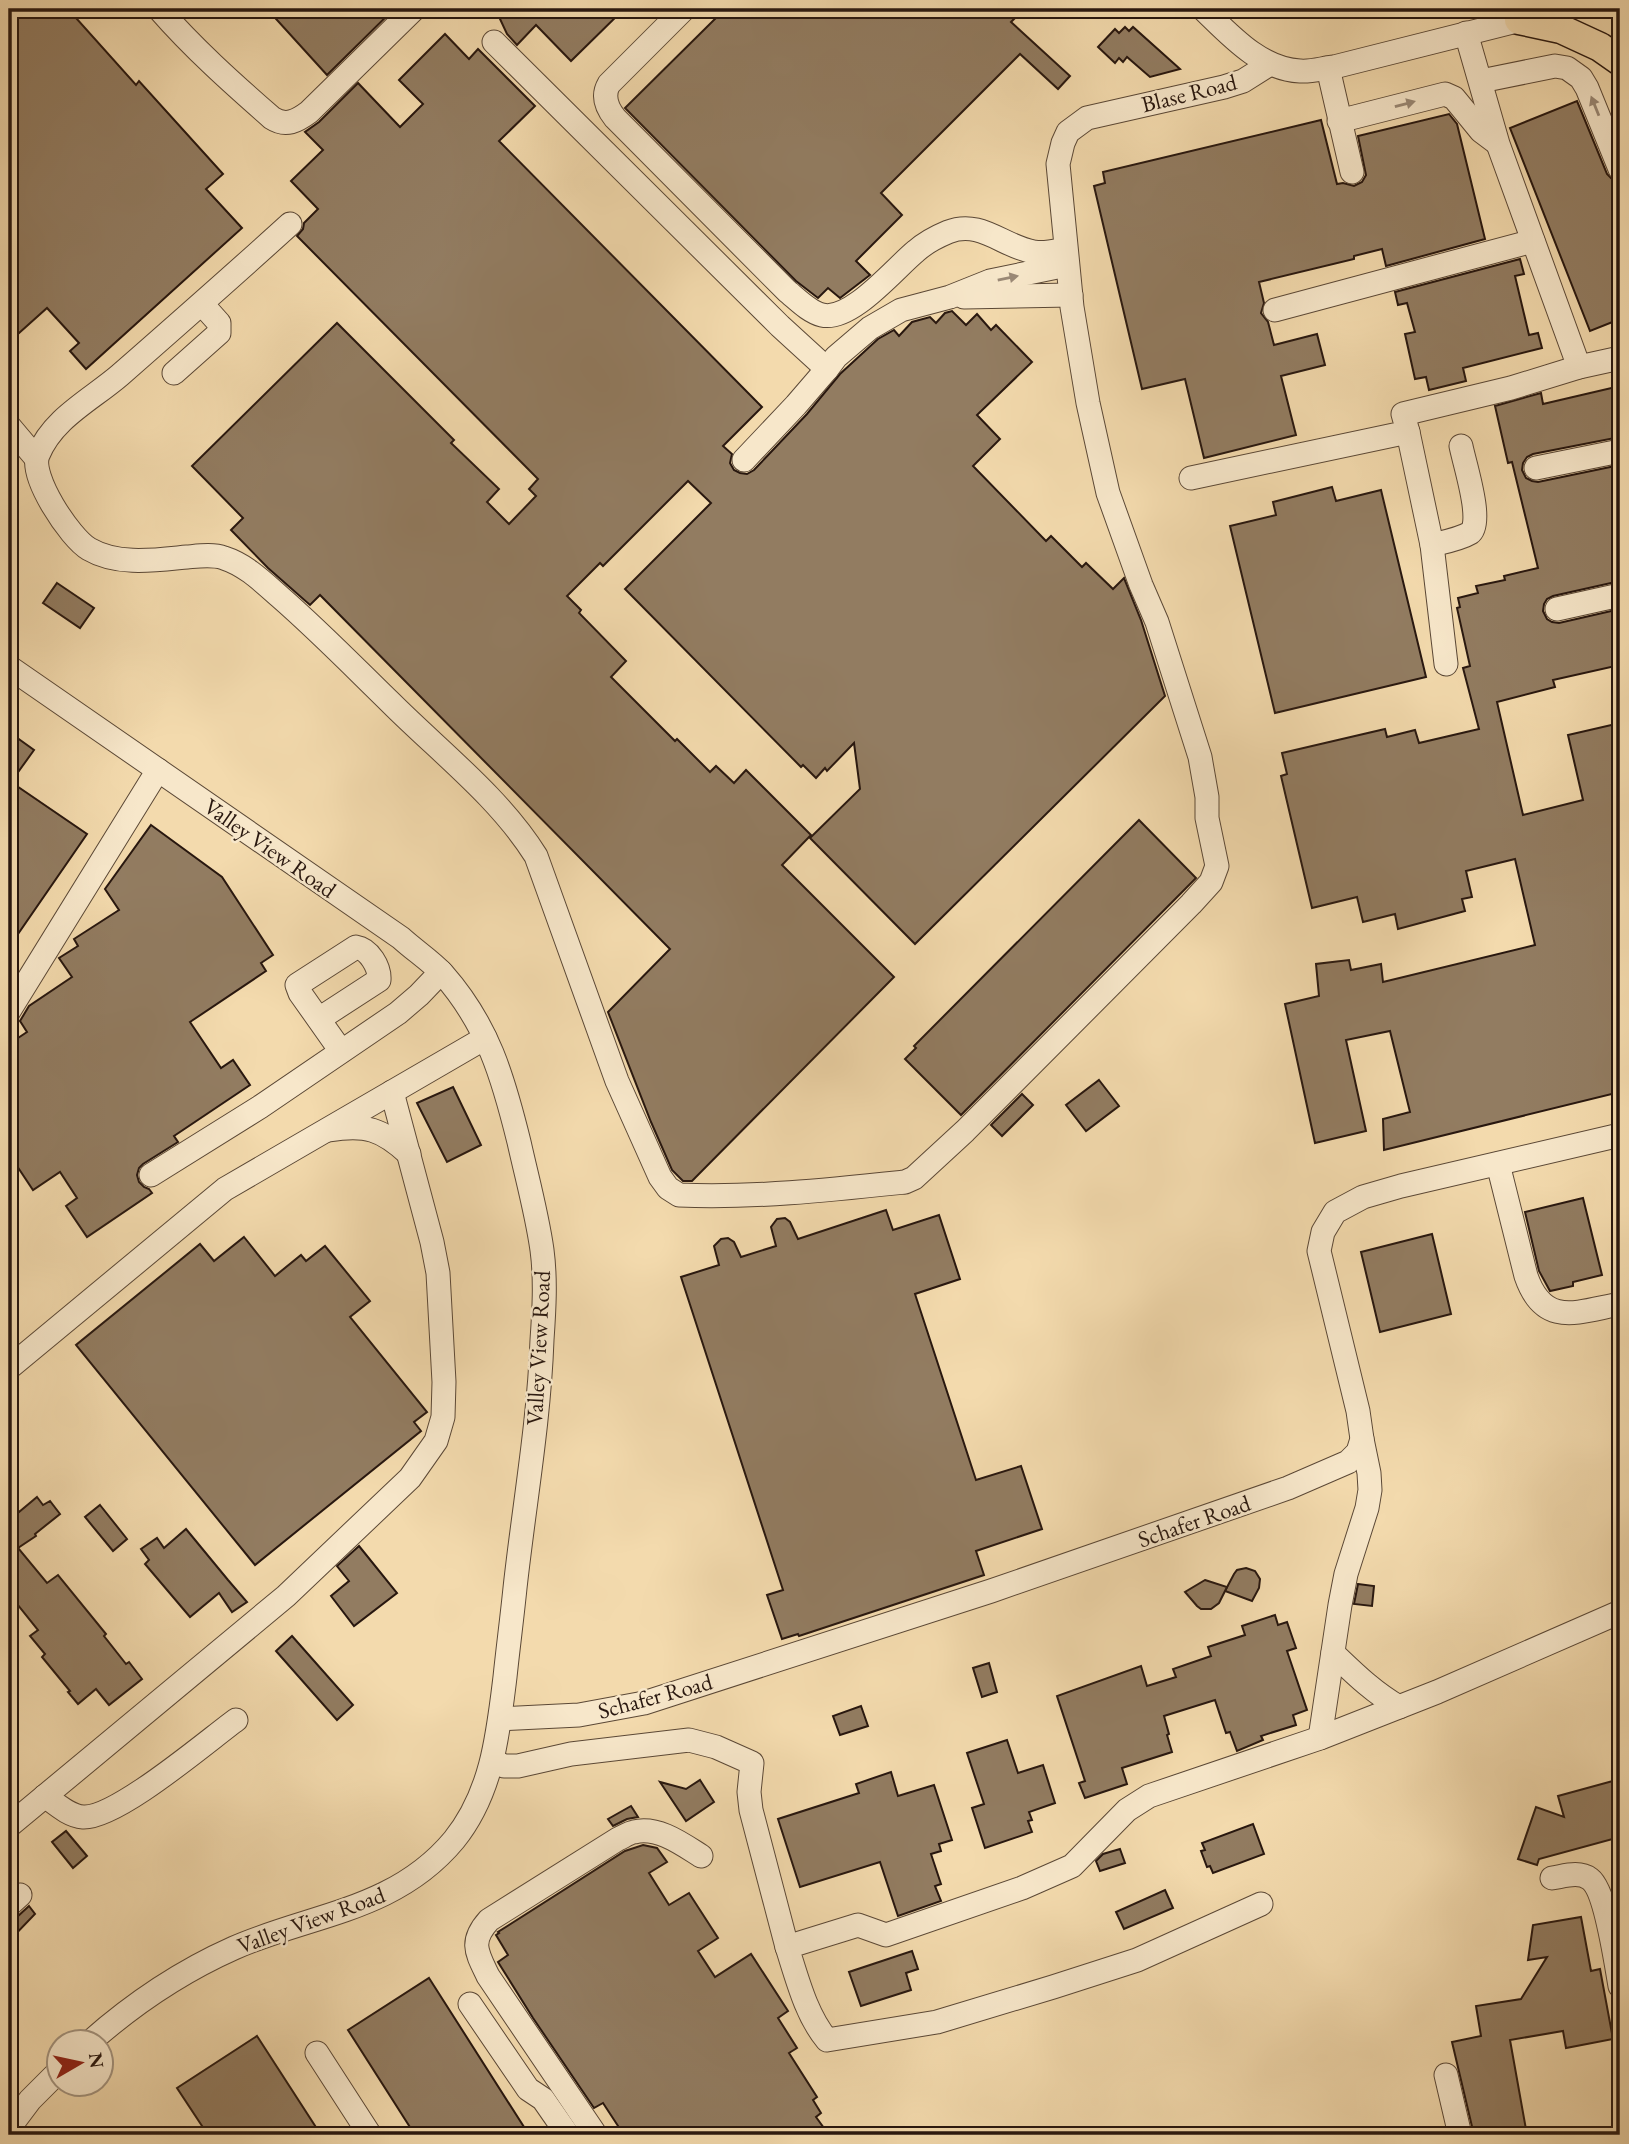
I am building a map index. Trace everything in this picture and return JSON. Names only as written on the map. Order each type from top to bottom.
[{"type":"main road","points":[[1519,20],[1561,29],[1600,47],[1620,61]]},
{"type":"street","points":[[159,9],[222,74],[272,118],[287,123],[300,119],[309,112],[414,9]]},
{"type":"street","points":[[684,9],[609,84],[606,89],[609,109],[787,291],[811,309],[822,315],[841,313],[855,305],[925,244],[952,230],[978,229],[1017,248],[1066,257]]},
{"type":"street","points":[[1203,9],[1234,38],[1270,64],[1297,71],[1328,68],[1564,9]]},
{"type":"street","points":[[1466,33],[1498,144],[1579,367]]},
{"type":"street","points":[[494,42],[780,326],[827,369]]},
{"type":"street","name":"Blase Road","points":[[36,458],[46,493],[68,528],[85,547],[118,558],[147,561],[201,556],[222,557],[242,566],[305,619],[493,801],[536,856],[617,1081],[660,1177],[668,1188],[679,1195],[776,1195],[905,1182],[914,1178],[965,1131],[1181,914],[1210,882],[1217,866],[1207,818],[1207,797],[1200,757],[1157,622],[1131,560],[1108,494],[1088,403],[1071,301],[1058,164],[1068,132],[1087,118],[1233,84],[1270,64]]},
{"type":"street","points":[[1481,80],[1555,66],[1576,73],[1587,88],[1620,169]]},
{"type":"street","points":[[1328,68],[1352,172]]},
{"type":"street","points":[[1339,121],[1449,94],[1481,131],[1498,144]]},
{"type":"street","points":[[9,426],[36,458],[60,421],[112,382],[290,224]]},
{"type":"street","points":[[1275,310],[1533,241]]},
{"type":"street","points":[[744,460],[850,345],[886,317],[1066,257]]},
{"type":"street","points":[[950,296],[1071,301]]},
{"type":"street","points":[[174,373],[219,333],[219,323],[202,304]]},
{"type":"street","points":[[1446,664],[1432,545],[1403,414],[1620,358]]},
{"type":"street","points":[[1191,478],[1408,432]]},
{"type":"street","points":[[1432,545],[1469,534],[1474,529],[1475,511],[1461,446]]},
{"type":"street","points":[[1536,468],[1620,451]]},
{"type":"street","points":[[1557,609],[1620,595]]},
{"type":"street","name":"Valley View Road","points":[[9,667],[401,938],[441,972],[472,1013],[494,1055],[506,1091],[542,1252],[544,1297],[538,1407],[500,1719],[493,1761],[478,1802],[454,1839],[425,1870],[393,1890],[336,1914],[236,1947],[151,1992],[107,2028]]},
{"type":"street","points":[[9,1011],[158,770]]},
{"type":"street","points":[[151,1175],[261,1107],[410,1004],[441,972]]},
{"type":"street","points":[[319,1019],[341,1051]]},
{"type":"street","points":[[9,1368],[225,1189],[485,1038]]},
{"type":"street","points":[[9,1826],[286,1596],[410,1478],[436,1441],[443,1417],[444,1382],[438,1273],[392,1092]]},
{"type":"street","points":[[322,1132],[353,1128],[382,1133],[408,1154]]},
{"type":"street","points":[[1320,1738],[1346,1574],[1370,1490],[1358,1412],[1319,1251],[1323,1232],[1335,1212],[1363,1197],[1620,1135]]},
{"type":"street","points":[[1498,1164],[1526,1276],[1539,1303],[1551,1310],[1571,1313],[1620,1304]]},
{"type":"street","name":"Schafer Road","points":[[500,1719],[579,1715],[645,1703],[991,1591],[1288,1488],[1348,1462],[1358,1452],[1362,1439]]},
{"type":"street","points":[[788,1947],[858,1925],[886,1935],[1022,1888],[1072,1866],[1127,1811],[1149,1796],[1320,1738],[1620,1612]]},
{"type":"street","points":[[1333,1653],[1362,1681],[1399,1707]]},
{"type":"street","points":[[45,1796],[70,1813],[83,1817],[104,1813],[126,1802],[236,1720]]},
{"type":"street","points":[[493,1761],[504,1766],[518,1766],[571,1754],[689,1740],[716,1747],[752,1763],[749,1792],[751,1810],[788,1947],[800,1987],[820,2032],[827,2040],[937,2022],[1054,1987],[1137,1960],[1261,1904]]},
{"type":"street","points":[[594,2135],[488,1976],[478,1955],[476,1939],[489,1920],[618,1839],[634,1832],[648,1831],[674,1839],[701,1857]]},
{"type":"street","points":[[1552,1878],[1578,1874],[1591,1879],[1598,1889],[1606,1914],[1620,1986]]},
{"type":"street","points":[[470,2004],[528,2090],[543,2099],[568,2135]]},
{"type":"street","points":[[317,2053],[370,2135]]},
{"type":"street","points":[[1446,2075],[1460,2135]]},
{"type":"street","points":[[9,2128],[46,2084]]},
{"type":"building","points":[[9,9],[68,9],[136,85],[139,81],[223,174],[206,189],[242,228],[86,369],[70,351],[79,343],[47,308],[9,342]]},
{"type":"building","points":[[267,9],[394,9],[327,75]]},
{"type":"building","points":[[511,9],[624,9],[571,61],[536,25],[517,45],[507,34],[500,19]]},
{"type":"building","points":[[725,9],[1024,9],[1011,22],[1070,76],[1058,89],[1020,54],[881,193],[902,215],[856,261],[870,275],[840,298],[828,288],[818,298],[796,281],[625,108]]},
{"type":"building","points":[[1125,27],[1129,31],[1133,27],[1180,69],[1150,77],[1127,57],[1123,62],[1119,58],[1115,63],[1098,47],[1115,29],[1119,33]]},
{"type":"building","points":[[445,34],[469,59],[478,49],[535,106],[499,141],[762,407],[723,446],[732,454],[730,463],[734,470],[747,474],[754,470],[807,414],[840,374],[878,339],[894,330],[899,336],[912,322],[930,317],[936,323],[945,313],[952,311],[966,325],[977,314],[991,330],[996,325],[1032,362],[977,415],[1000,439],[973,466],[1046,541],[1051,536],[1082,567],[1086,563],[1113,589],[1124,578],[1141,620],[1165,696],[915,944],[810,838],[860,789],[854,743],[827,771],[825,768],[816,778],[803,765],[801,767],[625,589],[711,503],[688,481],[603,566],[600,563],[567,596],[581,610],[579,613],[626,661],[611,677],[675,741],[677,739],[710,772],[716,766],[734,783],[746,770],[811,835],[782,865],[894,977],[692,1181],[683,1181],[672,1170],[608,1012],[670,949],[320,595],[310,605],[268,568],[231,530],[243,518],[192,466],[337,323],[454,440],[451,443],[499,489],[487,502],[509,524],[536,496],[529,489],[538,479],[297,236],[304,223],[318,209],[291,181],[323,150],[305,132],[319,122],[358,83],[400,127],[423,104],[399,80]]},
{"type":"building","points":[[1577,101],[1607,174],[1614,181],[1620,198],[1620,319],[1590,331],[1510,128]]},
{"type":"building","points":[[1449,114],[1457,124],[1485,239],[1386,266],[1382,249],[1354,256],[1354,259],[1259,282],[1264,303],[1261,313],[1268,322],[1274,345],[1317,334],[1325,365],[1281,376],[1296,435],[1204,458],[1185,379],[1142,389],[1094,186],[1105,183],[1103,172],[1321,120],[1337,184],[1354,186],[1362,182],[1366,175],[1358,136]]},
{"type":"building","points":[[1520,259],[1524,274],[1515,276],[1529,335],[1538,333],[1542,348],[1463,368],[1466,381],[1429,390],[1426,377],[1415,379],[1405,334],[1415,332],[1407,303],[1398,305],[1395,292]]},
{"type":"building","points":[[1620,386],[1620,437],[1533,454],[1527,457],[1522,470],[1526,478],[1538,482],[1620,465],[1620,581],[1553,596],[1547,599],[1543,611],[1547,619],[1559,623],[1620,609],[1620,665],[1553,680],[1555,687],[1497,702],[1523,815],[1583,800],[1568,735],[1620,723],[1620,1092],[1384,1150],[1383,1119],[1410,1112],[1390,1031],[1346,1040],[1366,1131],[1315,1143],[1285,1004],[1319,996],[1316,964],[1349,960],[1351,970],[1381,964],[1383,982],[1535,945],[1515,859],[1466,871],[1472,897],[1462,899],[1465,911],[1398,929],[1395,914],[1363,922],[1357,897],[1312,908],[1281,776],[1287,774],[1282,753],[1385,729],[1387,737],[1415,730],[1419,743],[1479,729],[1463,668],[1470,666],[1457,608],[1460,607],[1458,598],[1478,593],[1476,586],[1505,580],[1504,576],[1538,568],[1495,406],[1541,393],[1543,404]]},
{"type":"building","points":[[1332,487],[1336,501],[1381,490],[1426,677],[1275,713],[1230,526],[1276,515],[1273,502]]},
{"type":"building","points":[[57,583],[94,608],[80,628],[43,603]]},
{"type":"building","points":[[9,732],[34,750],[11,782],[87,834],[9,947]]},
{"type":"building","points":[[1139,820],[1196,878],[961,1115],[905,1059],[916,1048],[914,1046]]},
{"type":"building","points":[[151,825],[222,877],[273,955],[261,963],[266,971],[190,1022],[221,1068],[233,1060],[250,1085],[174,1136],[178,1142],[143,1164],[137,1175],[139,1182],[152,1193],[87,1237],[66,1206],[77,1198],[60,1172],[33,1190],[9,1154],[9,1044],[27,1032],[20,1021],[29,1006],[72,977],[59,958],[78,946],[74,939],[119,910],[105,889]]},
{"type":"building","points":[[1099,1080],[1119,1106],[1086,1131],[1066,1105]]},
{"type":"building","points":[[453,1087],[481,1145],[447,1162],[417,1103]]},
{"type":"building","points":[[1022,1094],[1033,1105],[1002,1136],[991,1125]]},
{"type":"building","points":[[1583,1198],[1602,1275],[1550,1291],[1539,1271],[1525,1212]]},
{"type":"building","points":[[886,1210],[893,1230],[939,1215],[960,1279],[915,1294],[976,1480],[1021,1466],[1042,1529],[976,1551],[984,1575],[799,1636],[798,1634],[782,1639],[767,1595],[783,1590],[681,1277],[719,1265],[714,1246],[721,1239],[728,1238],[734,1242],[741,1257],[776,1246],[771,1227],[777,1219],[785,1218],[790,1222],[798,1239]]},
{"type":"building","points":[[1432,1234],[1451,1314],[1380,1332],[1361,1252]]},
{"type":"building","points":[[244,1237],[275,1276],[301,1255],[306,1261],[325,1246],[370,1301],[350,1317],[427,1412],[414,1422],[421,1431],[255,1565],[76,1345],[200,1244],[214,1261]]},
{"type":"building","points":[[37,1497],[43,1505],[50,1501],[60,1514],[18,1548],[47,1583],[58,1575],[106,1634],[104,1636],[126,1664],[129,1662],[142,1679],[109,1705],[96,1689],[78,1704],[42,1657],[45,1654],[30,1636],[38,1630],[9,1594],[9,1498],[19,1512]]},
{"type":"building","points":[[100,1505],[127,1539],[113,1551],[85,1517]]},
{"type":"building","points":[[186,1529],[247,1602],[232,1612],[219,1593],[190,1617],[145,1564],[149,1560],[141,1549],[157,1538],[164,1548]]},
{"type":"building","points":[[359,1546],[397,1593],[354,1626],[331,1596],[349,1581],[337,1566]]},
{"type":"building","points":[[1246,1568],[1255,1571],[1260,1579],[1259,1588],[1252,1601],[1225,1591],[1237,1570]]},
{"type":"building","points":[[1205,1580],[1227,1587],[1219,1603],[1211,1609],[1201,1609],[1185,1592]]},
{"type":"building","points":[[1358,1584],[1374,1586],[1372,1606],[1354,1604]]},
{"type":"building","points":[[1275,1615],[1278,1625],[1287,1622],[1296,1648],[1287,1651],[1307,1710],[1293,1715],[1296,1725],[1261,1736],[1263,1740],[1237,1751],[1230,1732],[1226,1733],[1215,1700],[1164,1716],[1172,1752],[1122,1768],[1127,1784],[1085,1798],[1079,1783],[1085,1781],[1057,1696],[1141,1666],[1147,1686],[1176,1677],[1173,1669],[1211,1656],[1208,1647],[1245,1635],[1242,1626]]},
{"type":"building","points":[[292,1636],[353,1705],[337,1720],[276,1651]]},
{"type":"building","points":[[989,1663],[997,1692],[982,1697],[973,1668]]},
{"type":"building","points":[[861,1706],[868,1726],[840,1735],[833,1716]]},
{"type":"building","points":[[1007,1740],[1018,1773],[1043,1765],[1055,1803],[1029,1812],[1032,1820],[1028,1821],[1032,1832],[985,1848],[972,1808],[984,1804],[967,1753]]},
{"type":"building","points":[[891,1772],[898,1796],[934,1785],[952,1840],[939,1844],[941,1851],[931,1854],[941,1884],[935,1886],[941,1901],[898,1916],[880,1862],[800,1887],[778,1819],[859,1793],[856,1784]]},
{"type":"building","points":[[1620,1779],[1620,1837],[1539,1859],[1537,1865],[1518,1859],[1536,1807],[1564,1817],[1558,1796]]},
{"type":"building","points":[[700,1780],[714,1802],[686,1821],[660,1782],[686,1789]]},
{"type":"building","points":[[631,1806],[638,1817],[613,1826],[608,1819]]},
{"type":"building","points":[[1253,1824],[1264,1854],[1213,1873],[1210,1866],[1207,1867],[1201,1851],[1205,1850],[1202,1843]]},
{"type":"building","points":[[66,1831],[87,1856],[73,1868],[52,1842]]},
{"type":"building","points":[[643,1845],[657,1848],[667,1862],[649,1873],[669,1905],[689,1893],[718,1938],[698,1951],[715,1977],[751,1954],[788,2011],[778,2018],[797,2048],[789,2053],[817,2097],[813,2100],[821,2113],[816,2117],[829,2135],[624,2135],[603,2103],[594,2108],[533,2018],[498,1962],[508,1955],[496,1935],[625,1851]]},
{"type":"building","points":[[1120,1849],[1125,1863],[1100,1871],[1096,1861],[1103,1854]]},
{"type":"building","points":[[1165,1890],[1173,1908],[1124,1929],[1116,1912]]},
{"type":"building","points":[[29,1906],[35,1914],[9,1941],[9,1919],[18,1916]]},
{"type":"building","points":[[1581,1917],[1591,1971],[1600,1969],[1613,2039],[1566,2048],[1563,2031],[1510,2040],[1527,2135],[1474,2135],[1452,2042],[1481,2036],[1476,2006],[1521,1999],[1547,1957],[1528,1960],[1533,1925]]},
{"type":"building","points":[[912,1951],[918,1969],[906,1973],[911,1990],[861,2006],[849,1972]]},
{"type":"building","points":[[429,1978],[524,2127],[511,2135],[415,2135],[348,2030]]},
{"type":"building","points":[[257,2036],[321,2135],[208,2135],[177,2088]]}]
